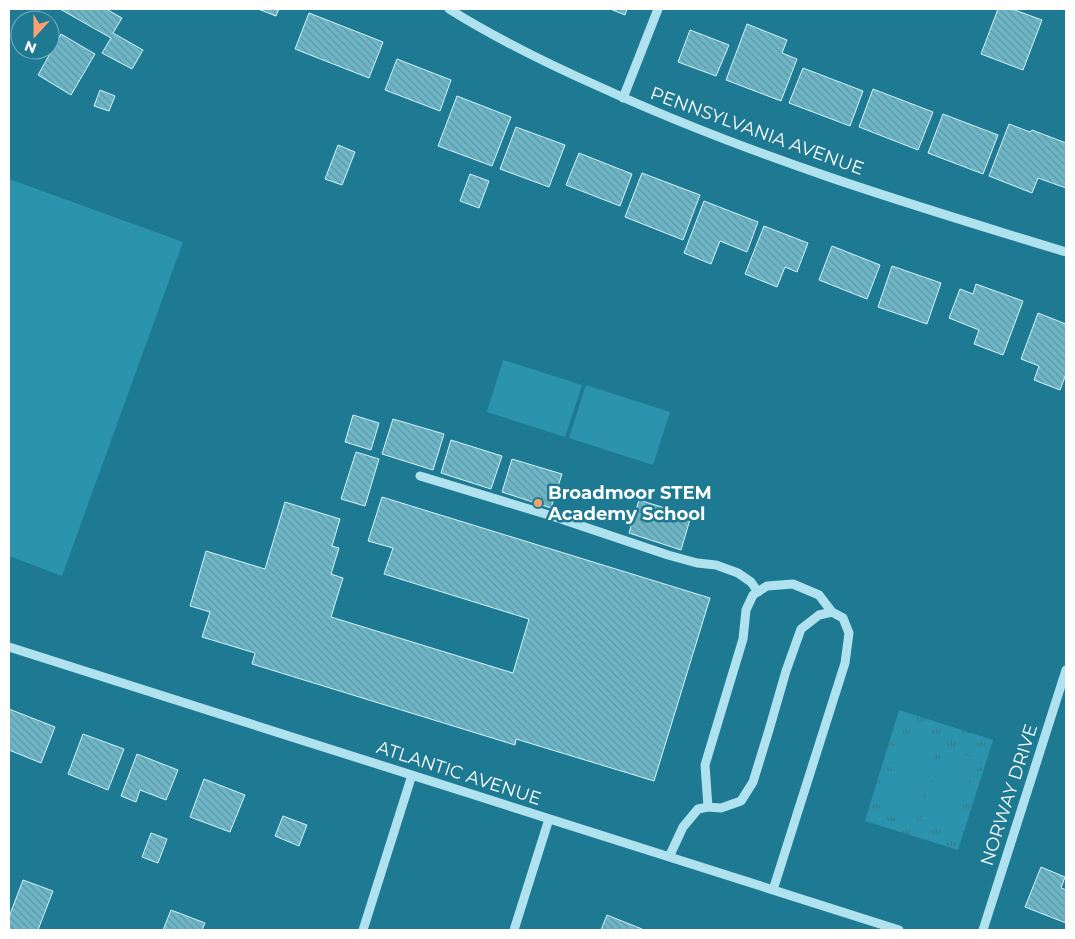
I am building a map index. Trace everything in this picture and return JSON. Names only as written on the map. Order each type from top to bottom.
[{"type":"street","name":"PENNSYLVANIA AVENUE","points":[[449,9],[548,64],[705,133],[801,168],[913,205],[1066,252]]},
{"type":"street","points":[[623,98],[658,9]]},
{"type":"street","points":[[420,476],[552,516],[668,555],[697,563],[716,565],[738,573],[751,582],[758,592]]},
{"type":"street","points":[[708,807],[705,765],[743,639],[746,610],[754,595],[767,586],[793,584],[819,595],[832,612],[843,618],[849,632],[845,663],[773,890]]},
{"type":"street","points":[[669,857],[683,827],[698,809],[708,807],[721,808],[740,801],[753,782],[786,671],[801,629],[820,615],[832,612]]},
{"type":"street","name":"ATLANTIC AVENUE","points":[[9,647],[898,930]]},
{"type":"street","name":"NORWAY DRIVE","points":[[983,930],[1066,670]]},
{"type":"street","points":[[363,930],[412,775]]},
{"type":"street","points":[[514,930],[549,819]]},
{"type":"green space","points":[[9,179],[183,242],[62,576],[9,556]]},
{"type":"green space","points":[[503,360],[582,385],[565,437],[487,412]]},
{"type":"green space","points":[[586,385],[670,412],[653,465],[569,438]]},
{"type":"green space","points":[[899,710],[993,740],[958,850],[865,821]]},
{"type":"green space","points":[[905,736],[937,746],[915,817],[882,807]]},
{"type":"green space","points":[[944,748],[976,759],[954,830],[921,819]]},
{"type":"building","points":[[60,9],[106,9],[122,18],[113,33],[143,50],[132,69],[102,53],[111,38]]},
{"type":"building","points":[[258,9],[279,9],[276,16]]},
{"type":"building","points":[[610,9],[627,9],[625,15]]},
{"type":"building","points":[[998,9],[1012,9],[1042,20],[1023,70],[981,54]]},
{"type":"building","points":[[309,13],[383,42],[369,78],[295,49]]},
{"type":"building","points":[[747,24],[787,40],[782,53],[797,59],[781,101],[726,80]]},
{"type":"building","points":[[690,30],[729,45],[716,76],[678,62]]},
{"type":"building","points":[[61,34],[95,54],[71,95],[38,75],[46,60],[60,60]]},
{"type":"building","points":[[397,59],[451,80],[440,111],[385,90]]},
{"type":"building","points":[[803,68],[863,91],[850,126],[789,103]]},
{"type":"building","points":[[873,89],[933,112],[918,150],[859,127]]},
{"type":"building","points":[[100,90],[115,96],[109,111],[94,106]]},
{"type":"building","points":[[457,96],[511,117],[492,166],[438,146]]},
{"type":"building","points":[[943,114],[998,135],[983,174],[928,153]]},
{"type":"building","points":[[1009,124],[1030,132],[1032,130],[1066,143],[1066,188],[1038,178],[1032,193],[989,176]]},
{"type":"building","points":[[516,127],[565,145],[549,187],[500,169]]},
{"type":"building","points":[[338,145],[355,152],[342,185],[325,179]]},
{"type":"building","points":[[579,153],[632,174],[620,206],[566,185]]},
{"type":"building","points":[[642,173],[700,195],[683,240],[625,217]]},
{"type":"building","points":[[470,174],[489,181],[479,208],[460,201]]},
{"type":"building","points":[[704,201],[758,222],[747,252],[720,241],[711,264],[684,253]]},
{"type":"building","points":[[764,226],[808,243],[797,272],[785,267],[777,287],[745,274]]},
{"type":"building","points":[[832,246],[880,265],[867,299],[819,280]]},
{"type":"building","points":[[892,266],[941,283],[927,324],[878,307]]},
{"type":"building","points":[[976,284],[1023,301],[1003,355],[974,344],[979,330],[949,318],[960,289],[973,294]]},
{"type":"building","points":[[1038,313],[1066,324],[1066,374],[1060,390],[1034,380],[1039,366],[1021,359]]},
{"type":"building","points":[[353,415],[379,423],[371,450],[345,442]]},
{"type":"building","points":[[393,419],[444,434],[433,470],[382,454]]},
{"type":"building","points":[[451,440],[502,456],[491,489],[441,473]]},
{"type":"building","points":[[356,452],[379,459],[365,506],[341,499]]},
{"type":"building","points":[[512,459],[562,474],[551,508],[502,492]]},
{"type":"building","points":[[382,497],[710,598],[654,781],[516,739],[515,745],[252,664],[255,653],[202,637],[210,612],[190,606],[206,551],[265,569],[285,502],[340,519],[332,546],[339,548],[331,574],[343,578],[331,617],[513,673],[529,619],[384,574],[393,548],[368,541]]},
{"type":"building","points":[[639,500],[691,516],[681,550],[629,533]]},
{"type":"building","points":[[9,709],[55,727],[41,763],[9,750]]},
{"type":"building","points":[[83,734],[124,749],[108,790],[68,774]]},
{"type":"building","points":[[137,754],[178,770],[166,800],[140,790],[136,802],[121,796]]},
{"type":"building","points":[[204,779],[245,795],[230,832],[190,817]]},
{"type":"building","points":[[283,816],[307,825],[299,846],[275,836]]},
{"type":"building","points":[[151,833],[167,839],[158,863],[142,857]]},
{"type":"building","points":[[1041,867],[1065,877],[1061,888],[1066,890],[1066,923],[1025,907]]},
{"type":"building","points":[[23,880],[53,891],[38,930],[9,930],[9,917]]},
{"type":"building","points":[[171,910],[205,923],[202,930],[163,930]]},
{"type":"building","points":[[607,915],[642,929],[642,930],[601,930]]},
{"type":"place","name":"Broadmoor STEM Academy School","points":[[538,503]]}]
